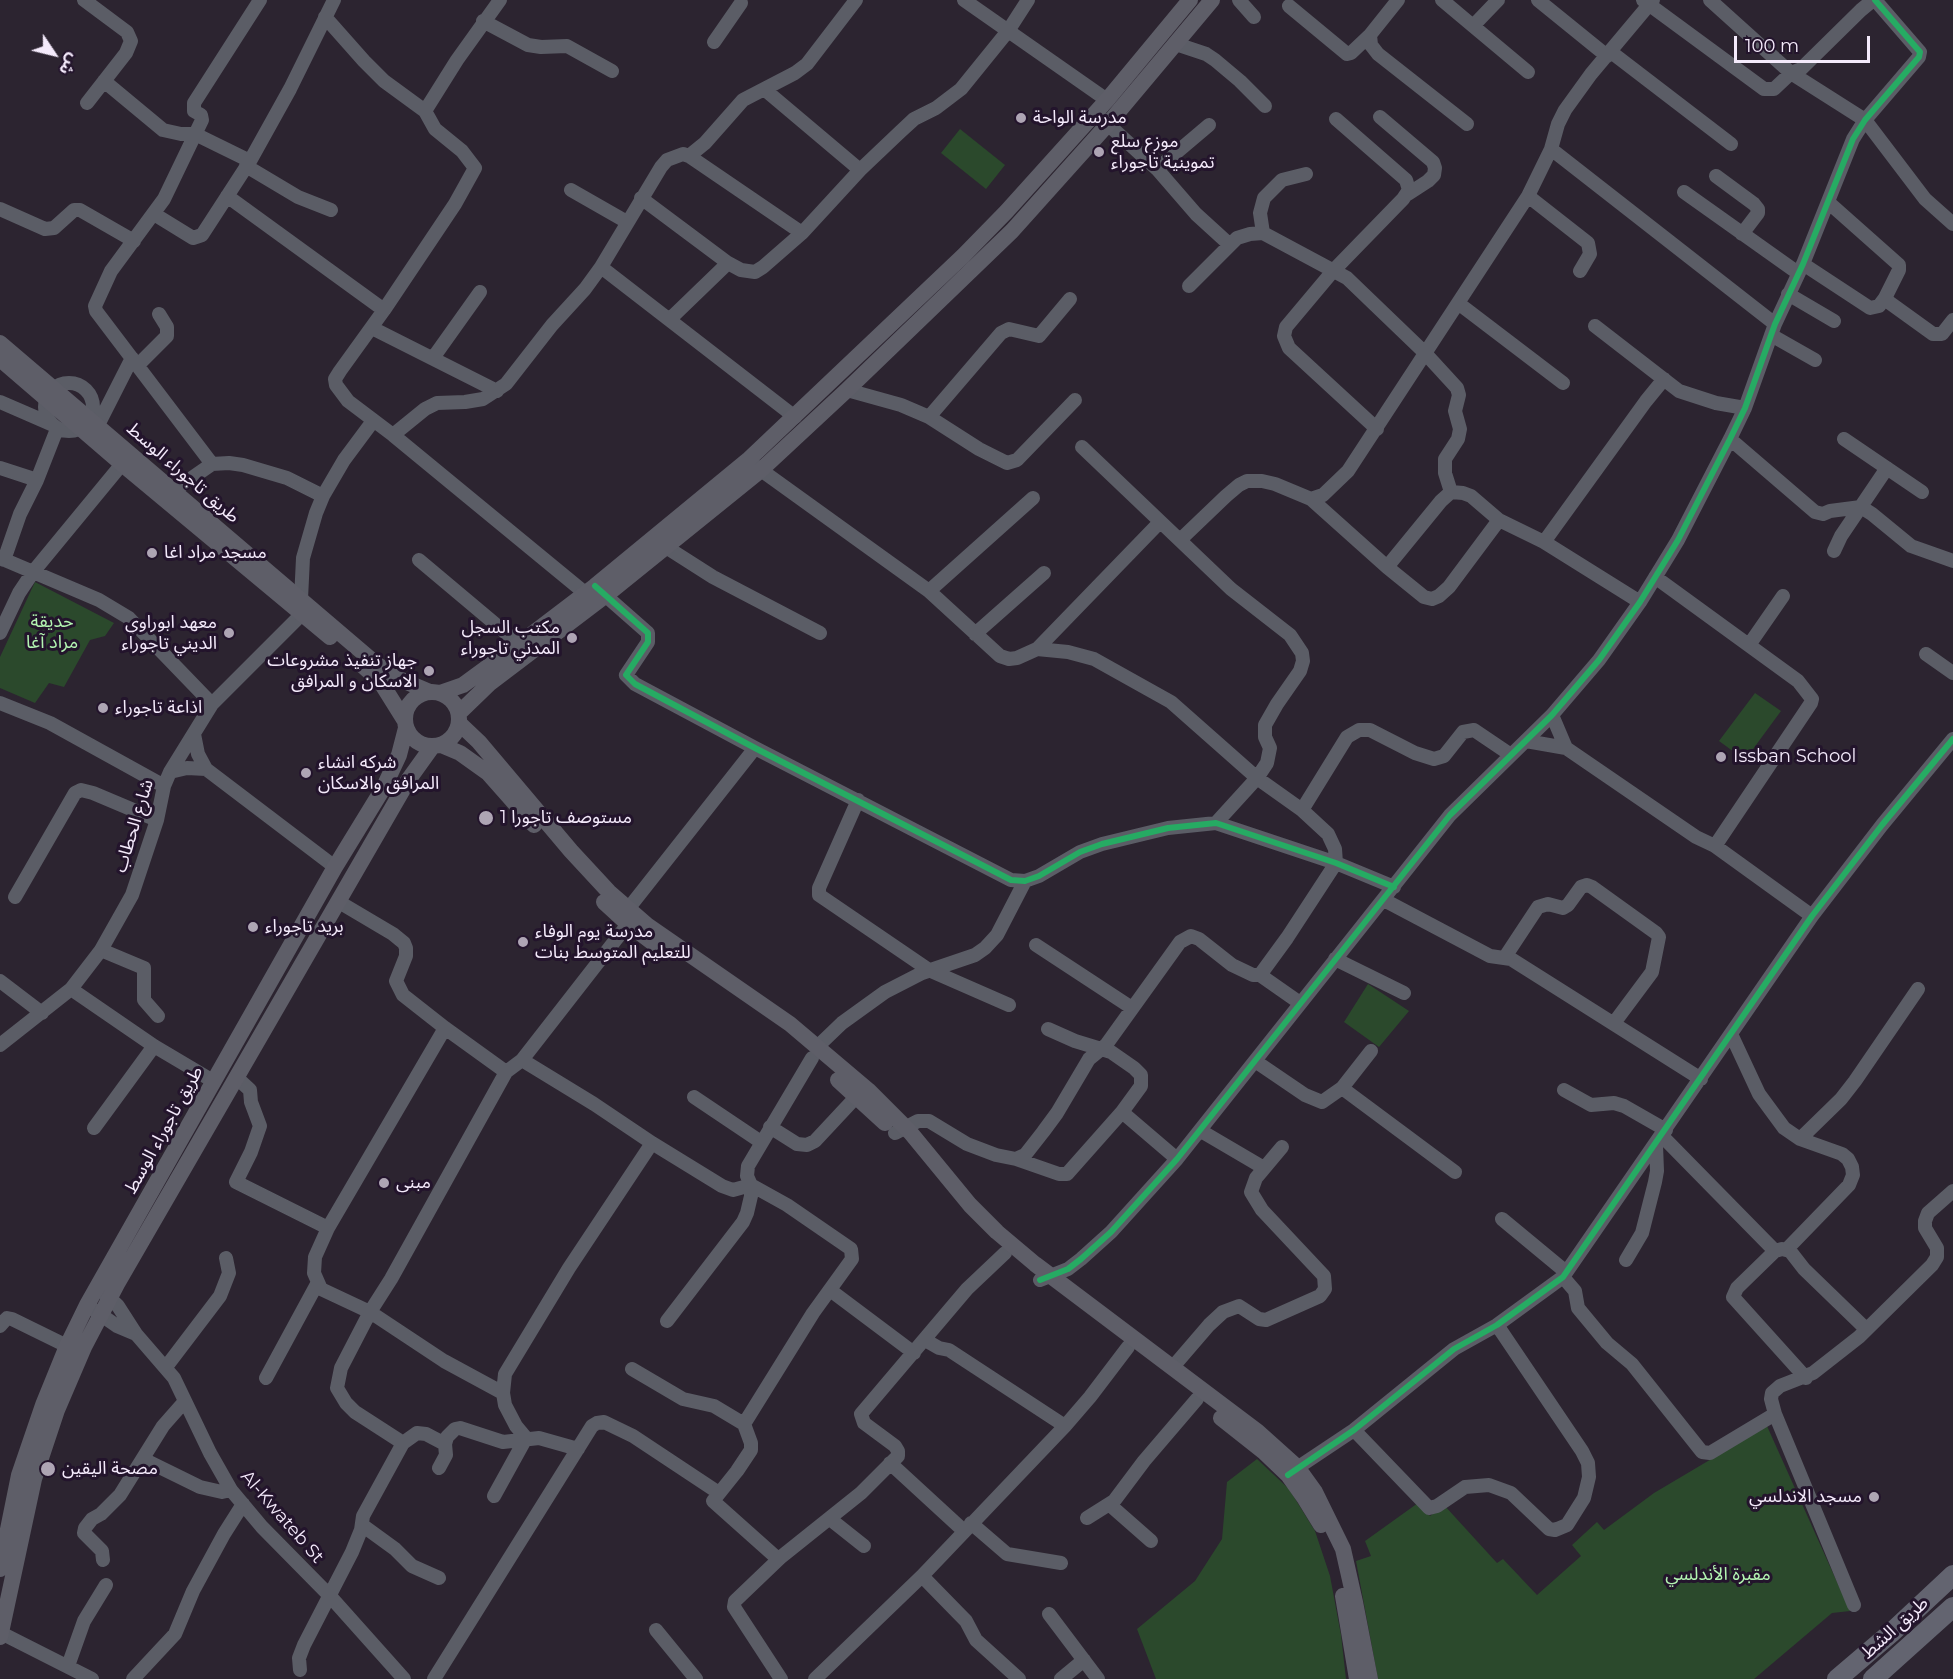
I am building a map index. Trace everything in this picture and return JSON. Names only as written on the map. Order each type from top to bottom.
[{"type":"highway","name":"طريق الشط","points":[[1837,1679],[1953,1575]]},
{"type":"highway","name":"طريق الشط","points":[[1873,1679],[1953,1606]]},
{"type":"main road","points":[[1190,0],[1101,106],[977,242],[795,417],[754,465],[666,547],[595,592],[469,681],[414,698],[406,713],[406,724],[416,741],[459,753],[488,773],[609,892],[628,917],[647,925],[790,1024],[857,1096],[900,1130],[996,1232],[1046,1278],[1128,1347],[1292,1471]]},
{"type":"main road","points":[[103,1292],[236,1077],[409,779],[436,746],[453,737],[459,718],[489,684],[595,592],[847,390],[1012,231],[1108,124],[1212,0]]},
{"type":"main road","name":"طريق تاجوراء الوسط","points":[[0,343],[50,394]]},
{"type":"main road","name":"طريق تاجوراء الوسط","points":[[0,359],[90,424],[172,491],[302,607],[380,681],[406,724],[394,767],[213,1081],[93,1310],[67,1346],[43,1405],[19,1475],[0,1569]]},
{"type":"main road","name":"طريق تاجوراء الوسط","points":[[90,424],[122,464],[302,607],[387,672],[407,683],[435,692]]},
{"type":"main road","points":[[435,692],[448,697],[455,704],[459,718],[531,813]]},
{"type":"main road","points":[[815,1053],[868,1090],[978,1227],[1005,1252],[1046,1278],[1258,1432],[1292,1471],[1315,1492],[1343,1549],[1357,1679]]},
{"type":"main road","points":[[6,1632],[34,1479],[57,1410],[84,1347],[93,1310]]},
{"type":"main road","points":[[1349,1601],[1370,1679]]},
{"type":"street","points":[[84,0],[127,32],[130,37],[130,46],[126,53],[87,103]]},
{"type":"street","points":[[212,464],[94,306],[111,271],[164,199],[202,120],[201,115],[194,111],[194,103],[260,0]]},
{"type":"street","points":[[154,214],[193,238],[202,235],[248,164],[290,89],[334,0]]},
{"type":"street","points":[[425,111],[483,21],[501,0]]},
{"type":"street","points":[[689,156],[705,143],[743,100],[795,73],[807,64],[856,0]]},
{"type":"street","points":[[964,0],[1008,31],[1101,106],[1108,124],[1157,170],[1196,214],[1230,245]]},
{"type":"street","points":[[641,198],[729,263],[741,270],[755,272],[802,233],[860,170],[914,119],[936,108],[961,89],[1008,31],[1028,0]]},
{"type":"street","points":[[1239,0],[1254,17]]},
{"type":"street","points":[[1289,6],[1347,54],[1370,35],[1398,0]]},
{"type":"street","points":[[1442,0],[1528,72]]},
{"type":"street","points":[[1473,26],[1498,0]]},
{"type":"street","points":[[1538,0],[1731,144]]},
{"type":"street","points":[[1710,0],[1791,73],[1865,120],[1925,199],[1953,224]]},
{"type":"street","points":[[1046,1278],[1074,1264],[1103,1239],[1178,1159],[1450,815],[1552,715],[1599,660],[1640,602],[1678,540],[1731,439],[1745,408],[1773,329],[1853,139],[1865,120],[1920,57],[1920,52],[1887,6],[1874,0],[1860,10],[1801,69],[1791,73],[1774,89],[1764,89],[1648,1],[1565,110],[1558,124],[1551,149],[1528,196],[1424,352],[1377,429],[1348,471],[1336,484],[1323,495],[1311,499]]},
{"type":"street","points":[[714,42],[743,1]]},
{"type":"street","points":[[325,17],[384,81],[425,111],[435,129],[462,151],[475,168],[455,204],[335,379],[339,392],[373,421],[648,633],[648,642],[628,670],[626,675],[628,678],[755,748],[1011,880],[1025,881],[1039,876],[1080,852],[1102,844],[1168,828],[1216,823],[1336,863],[1394,887]]},
{"type":"street","points":[[483,21],[528,45],[567,46],[612,71]]},
{"type":"street","points":[[1370,35],[1371,45],[1378,54],[1467,124]]},
{"type":"street","points":[[1176,44],[1206,54],[1215,60],[1265,106]]},
{"type":"street","points":[[104,81],[163,130],[195,134],[248,164],[298,197],[331,210]]},
{"type":"street","points":[[764,89],[860,170]]},
{"type":"street","points":[[1377,429],[1289,348],[1284,336],[1286,327],[1334,271],[1408,194],[1428,182],[1434,175],[1436,168],[1433,162],[1380,117]]},
{"type":"street","points":[[1336,119],[1406,180],[1408,194]]},
{"type":"street","points":[[1157,170],[1209,125]]},
{"type":"street","points":[[1551,149],[1773,329],[1815,360]]},
{"type":"street","points":[[393,435],[425,409],[437,403],[483,399],[506,384],[601,267],[641,198],[667,160],[683,154],[689,156],[802,233]]},
{"type":"street","points":[[1263,233],[1260,213],[1264,198],[1282,180],[1306,174]]},
{"type":"street","points":[[1716,176],[1758,209],[1758,213],[1742,234]]},
{"type":"street","points":[[571,190],[627,222]]},
{"type":"street","points":[[1684,192],[1742,234],[1800,269],[1870,308],[1879,306],[1899,270],[1899,265],[1828,202]]},
{"type":"street","points":[[227,196],[384,310]]},
{"type":"street","points":[[1528,196],[1588,243],[1590,254],[1580,271]]},
{"type":"street","points":[[0,209],[45,230],[54,228],[74,210],[80,210],[134,241]]},
{"type":"street","points":[[1190,286],[1243,234],[1263,233],[1347,278],[1453,381],[1460,395],[1455,411],[1460,429],[1458,439],[1445,459],[1445,473],[1451,492]]},
{"type":"street","points":[[670,319],[729,263]]},
{"type":"street","points":[[601,267],[795,417]]},
{"type":"street","points":[[433,358],[480,292]]},
{"type":"street","points":[[1788,294],[1834,321]]},
{"type":"street","points":[[1885,298],[1933,334],[1942,334],[1953,320]]},
{"type":"street","points":[[929,417],[1001,333],[1009,329],[1039,336],[1070,299]]},
{"type":"street","points":[[1458,303],[1563,383]]},
{"type":"street","points":[[0,402],[65,432],[90,424],[135,362],[167,336],[168,327],[159,314]]},
{"type":"street","points":[[1595,326],[1679,391],[1694,397],[1745,408]]},
{"type":"street","points":[[372,328],[497,391]]},
{"type":"street","points":[[1544,542],[1646,401],[1665,380]]},
{"type":"street","points":[[54,426],[47,417],[50,394],[70,383],[85,389],[90,395],[94,411],[90,424]]},
{"type":"street","points":[[847,390],[901,405],[929,417],[979,449],[1007,463],[1017,460],[1075,400]]},
{"type":"street","points":[[302,607],[303,558],[308,536],[323,496],[344,460],[373,421]]},
{"type":"street","points":[[54,426],[37,480],[2,559],[99,600],[129,618],[212,704]]},
{"type":"street","points":[[1731,439],[1815,512],[1823,514],[1861,507],[1911,546],[1953,561]]},
{"type":"street","points":[[1844,439],[1922,492]]},
{"type":"street","points":[[1082,447],[1231,589],[1290,635],[1302,653],[1303,661],[1300,671],[1264,725],[1265,737],[1270,748],[1267,763],[1257,778],[1216,823]]},
{"type":"street","points":[[172,491],[212,464],[229,463],[287,478],[323,496]]},
{"type":"street","points":[[0,633],[33,572],[122,464]]},
{"type":"street","points":[[754,465],[929,591],[1000,656],[1009,658],[1023,656],[1037,649],[1160,522]]},
{"type":"street","points":[[0,468],[37,480]]},
{"type":"street","points":[[1834,551],[1841,536],[1887,468]]},
{"type":"street","points":[[1180,540],[1239,485],[1247,481],[1275,484],[1311,499],[1387,567],[1424,597],[1432,599],[1439,597],[1499,520]]},
{"type":"street","points":[[1387,567],[1441,501],[1451,492],[1463,493],[1471,496],[1499,520],[1544,542],[1640,602]]},
{"type":"street","points":[[929,591],[1033,498]]},
{"type":"street","points":[[666,547],[713,577],[820,633]]},
{"type":"street","points":[[419,560],[519,644]]},
{"type":"street","points":[[975,634],[1044,573]]},
{"type":"street","points":[[1655,577],[1798,681],[1811,696],[1811,703],[1715,846]]},
{"type":"street","points":[[1749,645],[1783,596]]},
{"type":"street","name":"شارع الحطاب","points":[[0,1045],[71,989],[101,950],[132,895],[170,772],[212,704],[302,607]]},
{"type":"street","points":[[1037,649],[1068,652],[1094,659],[1171,702],[1257,778],[1302,810],[1325,830],[1335,849],[1336,863],[1260,975]]},
{"type":"street","points":[[1926,654],[1953,673]]},
{"type":"street","points":[[0,703],[50,723],[164,786]]},
{"type":"street","points":[[1552,715],[1566,748]]},
{"type":"street","points":[[1302,810],[1347,737],[1359,730],[1370,730],[1415,753],[1434,759],[1444,756],[1463,732],[1474,730],[1511,755]]},
{"type":"street","points":[[194,734],[198,754],[206,769],[335,867]]},
{"type":"street","points":[[1292,1471],[1354,1430],[1454,1349],[1497,1325],[1565,1275],[1812,916],[1882,825],[1953,740]]},
{"type":"street","points":[[1526,741],[1566,748],[1696,837],[1715,846],[1812,916]]},
{"type":"street","points":[[403,1443],[355,1412],[346,1403],[337,1388],[341,1368],[370,1312],[391,1279],[506,1072],[522,1060],[755,748]]},
{"type":"street","points":[[170,772],[187,768],[206,769]]},
{"type":"street","points":[[15,897],[75,793],[81,790],[87,791],[157,820]]},
{"type":"street","points":[[858,800],[819,888],[819,895],[930,970],[1009,1005]]},
{"type":"street","points":[[667,1321],[743,1222],[750,1204],[751,1185],[747,1176],[748,1166],[815,1053],[842,1023],[885,992],[930,970],[975,955],[985,948],[997,935],[1025,881]]},
{"type":"street","points":[[1505,957],[1538,907],[1548,904],[1563,908],[1581,887],[1587,885],[1592,887],[1659,937],[1652,972],[1614,1023]]},
{"type":"street","points":[[1383,900],[1490,956],[1511,959],[1701,1079]]},
{"type":"street","points":[[339,902],[404,943],[406,956],[396,977],[399,990],[444,1028],[506,1072]]},
{"type":"street","points":[[1016,1159],[1025,1155],[1043,1132],[1057,1113],[1083,1066],[1102,1049],[1180,942],[1186,938],[1191,936],[1199,939],[1232,965],[1252,975],[1260,975],[1300,1003]]},
{"type":"street","points":[[1036,945],[1132,1008]]},
{"type":"street","points":[[101,950],[144,968],[144,1000],[158,1016]]},
{"type":"street","points":[[1335,958],[1404,993]]},
{"type":"street","points":[[0,981],[42,1012]]},
{"type":"street","points":[[71,989],[154,1046],[213,1081]]},
{"type":"street","points":[[1800,1139],[1856,1082],[1918,989]]},
{"type":"street","points":[[444,1028],[328,1228],[315,1257],[314,1273],[321,1289],[370,1312],[444,1361],[502,1393]]},
{"type":"street","points":[[900,1130],[918,1121],[929,1121],[967,1144],[1059,1174],[1067,1174],[1122,1112],[1141,1086],[1141,1075],[1119,1057],[1048,1029]]},
{"type":"street","points":[[1731,1034],[1759,1094],[1784,1128],[1800,1139],[1845,1156],[1852,1167],[1853,1175],[1846,1189],[1737,1288],[1733,1297],[1806,1377]]},
{"type":"street","points":[[94,1128],[154,1046]]},
{"type":"street","points":[[1255,1061],[1305,1095],[1319,1101],[1326,1101],[1342,1088],[1371,1051]]},
{"type":"street","points":[[522,1060],[652,1143],[730,1189],[737,1190],[751,1185],[787,1205],[851,1249],[852,1259],[744,1425]]},
{"type":"street","points":[[236,1077],[250,1090],[251,1102],[260,1126],[251,1152],[236,1182],[328,1228]]},
{"type":"street","points":[[1342,1088],[1455,1172]]},
{"type":"street","points":[[1564,1090],[1591,1105],[1614,1103],[1624,1106],[1661,1137],[1781,1250],[1793,1254],[1804,1269],[1866,1329]]},
{"type":"street","points":[[770,1127],[797,1144],[807,1145],[815,1141],[857,1096]]},
{"type":"street","points":[[694,1097],[761,1142]]},
{"type":"street","points":[[1122,1112],[1178,1159]]},
{"type":"street","points":[[1201,1131],[1264,1168]]},
{"type":"street","points":[[1626,1260],[1642,1233],[1655,1182],[1661,1137]]},
{"type":"street","points":[[526,1438],[508,1412],[502,1393],[505,1374],[569,1268],[652,1143]]},
{"type":"street","points":[[1172,1368],[1223,1312],[1239,1306],[1266,1320],[1320,1296],[1325,1289],[1324,1275],[1262,1210],[1251,1192],[1253,1184],[1264,1168],[1282,1147]]},
{"type":"street","points":[[1854,1605],[1775,1413],[1771,1398],[1775,1389],[1806,1377],[1859,1337],[1932,1265],[1937,1257],[1937,1248],[1925,1228],[1925,1221],[1928,1213],[1953,1191]]},
{"type":"street","points":[[1502,1220],[1565,1275],[1575,1291],[1578,1308],[1607,1343],[1632,1364],[1702,1452],[1710,1453],[1775,1413]]},
{"type":"street","points":[[781,1679],[734,1604],[738,1597],[778,1559],[861,1493],[898,1456],[895,1446],[864,1423],[861,1414],[968,1290],[1005,1252]]},
{"type":"street","points":[[166,1367],[220,1296],[229,1273],[226,1258]]},
{"type":"street","points":[[266,1378],[317,1284]]},
{"type":"street","points":[[830,1290],[914,1353]]},
{"type":"street","points":[[103,1292],[125,1314],[136,1334]]},
{"type":"street","points":[[93,1310],[117,1326],[136,1334]]},
{"type":"street","points":[[0,1326],[8,1318],[12,1319],[67,1346]]},
{"type":"street","points":[[1354,1430],[1429,1508],[1435,1508],[1465,1487],[1489,1485],[1511,1493],[1549,1528],[1555,1530],[1567,1525],[1584,1498],[1589,1477],[1588,1463],[1497,1325]]},
{"type":"street","name":"Al-Kwateb St","points":[[136,1334],[166,1367],[231,1490],[262,1527],[329,1595],[405,1679]]},
{"type":"street","points":[[925,1340],[939,1348],[949,1350],[1065,1426]]},
{"type":"street","points":[[815,1679],[922,1576],[1065,1426],[1128,1347]]},
{"type":"street","points":[[632,1369],[682,1399],[714,1407],[744,1425],[751,1443],[751,1450],[714,1502],[778,1559]]},
{"type":"street","points":[[1087,1518],[1110,1505],[1144,1461],[1197,1400]]},
{"type":"street","points":[[103,1560],[102,1551],[84,1533],[85,1528],[120,1495],[163,1426],[185,1401]]},
{"type":"street","points":[[434,1679],[592,1426],[604,1422],[633,1436],[719,1493]]},
{"type":"street","points":[[439,1468],[446,1455],[445,1444],[451,1432],[460,1428],[502,1442],[539,1438],[578,1449]]},
{"type":"street","points":[[300,1670],[299,1658],[304,1645],[352,1552],[363,1516],[403,1443],[417,1433],[426,1434],[445,1444]]},
{"type":"street","points":[[494,1496],[526,1438]]},
{"type":"street","points":[[143,1459],[200,1487],[222,1492],[231,1490]]},
{"type":"street","points":[[890,1463],[967,1527],[1007,1554],[1061,1563]]},
{"type":"street","points":[[133,1679],[175,1634],[193,1591],[243,1504]]},
{"type":"street","points":[[1110,1505],[1151,1541]]},
{"type":"street","points":[[830,1519],[864,1546]]},
{"type":"street","points":[[362,1525],[412,1566],[439,1578]]},
{"type":"street","points":[[922,1576],[966,1621],[976,1640],[1018,1679]]},
{"type":"street","points":[[68,1666],[84,1621],[106,1585]]},
{"type":"street","points":[[1049,1614],[1098,1679]]},
{"type":"street","points":[[656,1630],[696,1679]]},
{"type":"street","points":[[6,1632],[92,1679]]},
{"type":"street","points":[[1060,1679],[1084,1660]]},
{"type":"green space","points":[[960,129],[1005,165],[986,189],[941,153]]},
{"type":"green space","name":"حديقة مراد آغا","points":[[35,582],[114,623],[105,636],[90,640],[64,687],[49,683],[35,703],[0,688],[0,657]]},
{"type":"green space","points":[[1755,693],[1781,711],[1745,760],[1719,741]]},
{"type":"green space","points":[[1368,984],[1409,1011],[1379,1047],[1344,1022]]},
{"type":"green space","name":"مقبرة الأندلسي","points":[[1767,1426],[1850,1611],[1832,1613],[1754,1679],[1378,1679],[1356,1561],[1371,1556],[1365,1541],[1418,1503],[1430,1516],[1444,1505],[1497,1563],[1503,1559],[1537,1595],[1581,1556],[1572,1545],[1597,1522],[1604,1530],[1654,1493]]},
{"type":"green space","points":[[1257,1459],[1289,1489],[1315,1531],[1330,1576],[1341,1635],[1346,1679],[1156,1679],[1137,1629],[1195,1581],[1222,1539],[1227,1482]]},
{"type":"cycle path","points":[[1040,1280],[1068,1269],[1081,1259],[1111,1232],[1177,1159],[1450,815],[1552,715],[1599,660],[1640,602],[1678,540],[1745,408],[1775,324],[1803,264],[1853,139],[1865,120],[1919,57],[1920,52],[1875,0]]},
{"type":"cycle path","points":[[595,586],[648,633],[648,642],[626,675],[635,684],[1011,880],[1025,881],[1039,876],[1080,852],[1102,844],[1168,828],[1216,823],[1336,863],[1394,887]]},
{"type":"cycle path","points":[[1288,1475],[1354,1430],[1454,1349],[1497,1325],[1563,1277],[1812,916],[1882,825],[1953,739]]},
{"type":"place","name":"مدرسة الواحة","points":[[1021,118]]},
{"type":"place","name":"موزع سلع تموينية تاجوراء","points":[[1099,152]]},
{"type":"place","name":"مسجد مراد اغا","points":[[152,553]]},
{"type":"place","name":"معهد ابوراوي الديني تاجوراء","points":[[229,633]]},
{"type":"place","name":"مكتب السجل المدني تاجوراء","points":[[572,638]]},
{"type":"place","name":"جهاز تنفيذ مشروعات الاسكان و المرافق","points":[[429,671]]},
{"type":"place","name":"اذاعة تاجوراء","points":[[103,708]]},
{"type":"place","name":"Issban School","points":[[1721,757]]},
{"type":"place","name":"شركه انشاء المرافق والاسكان","points":[[306,773]]},
{"type":"place","name":"مستوصف تاجورا 1","points":[[486,818]]},
{"type":"place","name":"بريد تاجوراء","points":[[253,927]]},
{"type":"place","name":"مدرسة يوم الوفاء للتعليم المتوسط بنات","points":[[523,942]]},
{"type":"place","name":"مبنى","points":[[384,1183]]},
{"type":"place","name":"مصحة اليقين","points":[[48,1469]]},
{"type":"place","name":"مسجد الاندلسي","points":[[1874,1497]]}]
